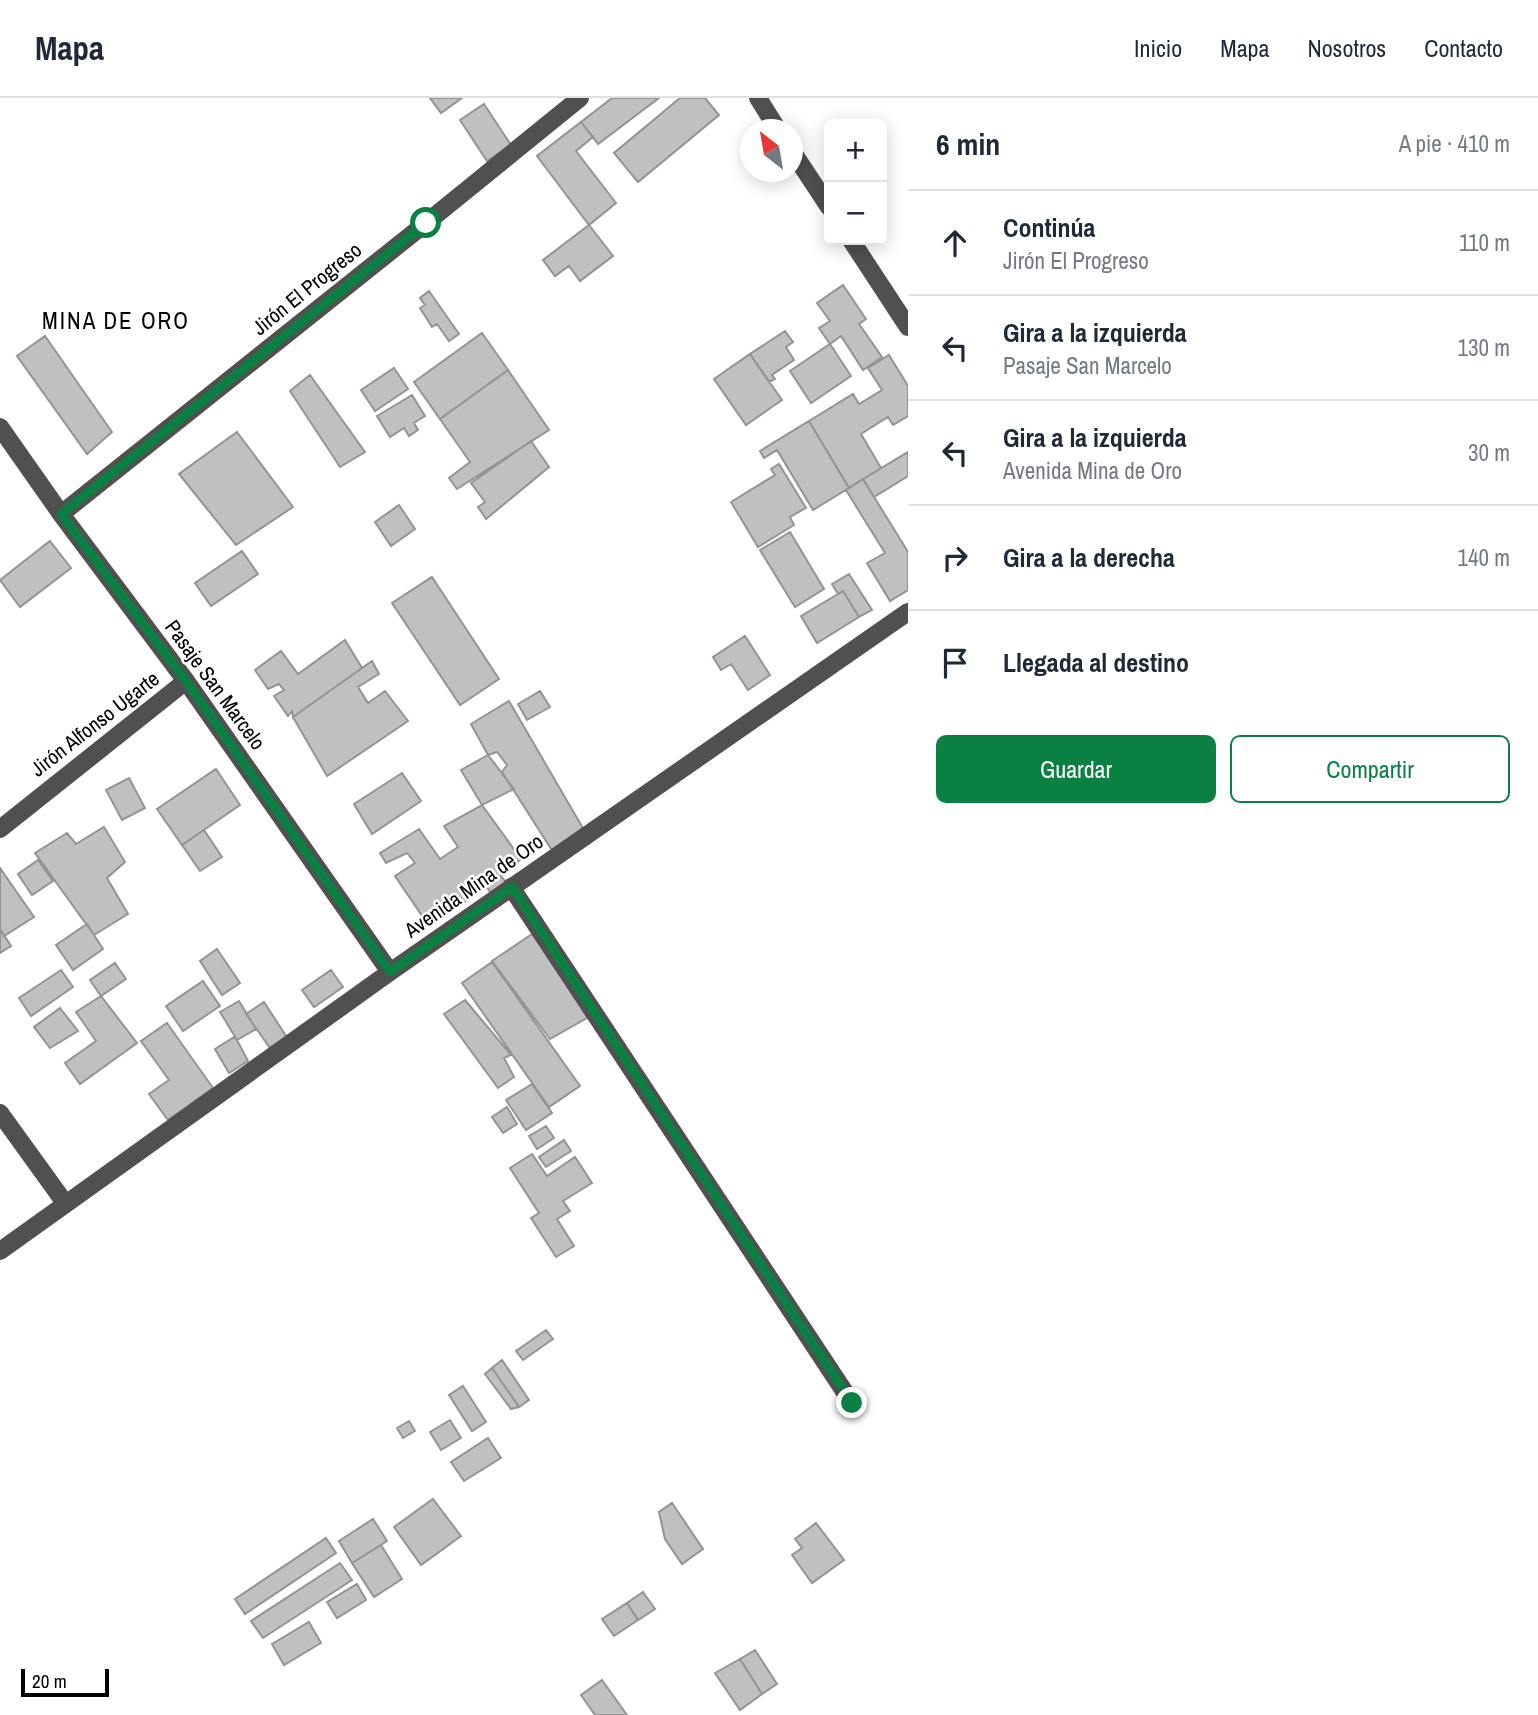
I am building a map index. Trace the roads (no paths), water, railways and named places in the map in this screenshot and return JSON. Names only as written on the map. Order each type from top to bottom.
[{"type":"street","name":"Jirón El Progreso","points":[[61,514],[580,98]]},
{"type":"street","points":[[758,98],[771,119]]},
{"type":"street","points":[[803,167],[824,199]]},
{"type":"street","points":[[854,245],[908,327]]},
{"type":"street","name":"Pasaje San Marcelo","points":[[0,428],[186,681],[390,972]]},
{"type":"street","name":"Avenida Mina de Oro","points":[[0,1251],[390,972],[908,611]]},
{"type":"street","name":"Jirón Alfonso Ugarte","points":[[0,829],[186,681]]},
{"type":"street","points":[[512,887],[852,1403]]},
{"type":"street","points":[[0,1113],[65,1203]]},
{"type":"district","name":"MINA DE ORO","points":[[116,321]]}]
